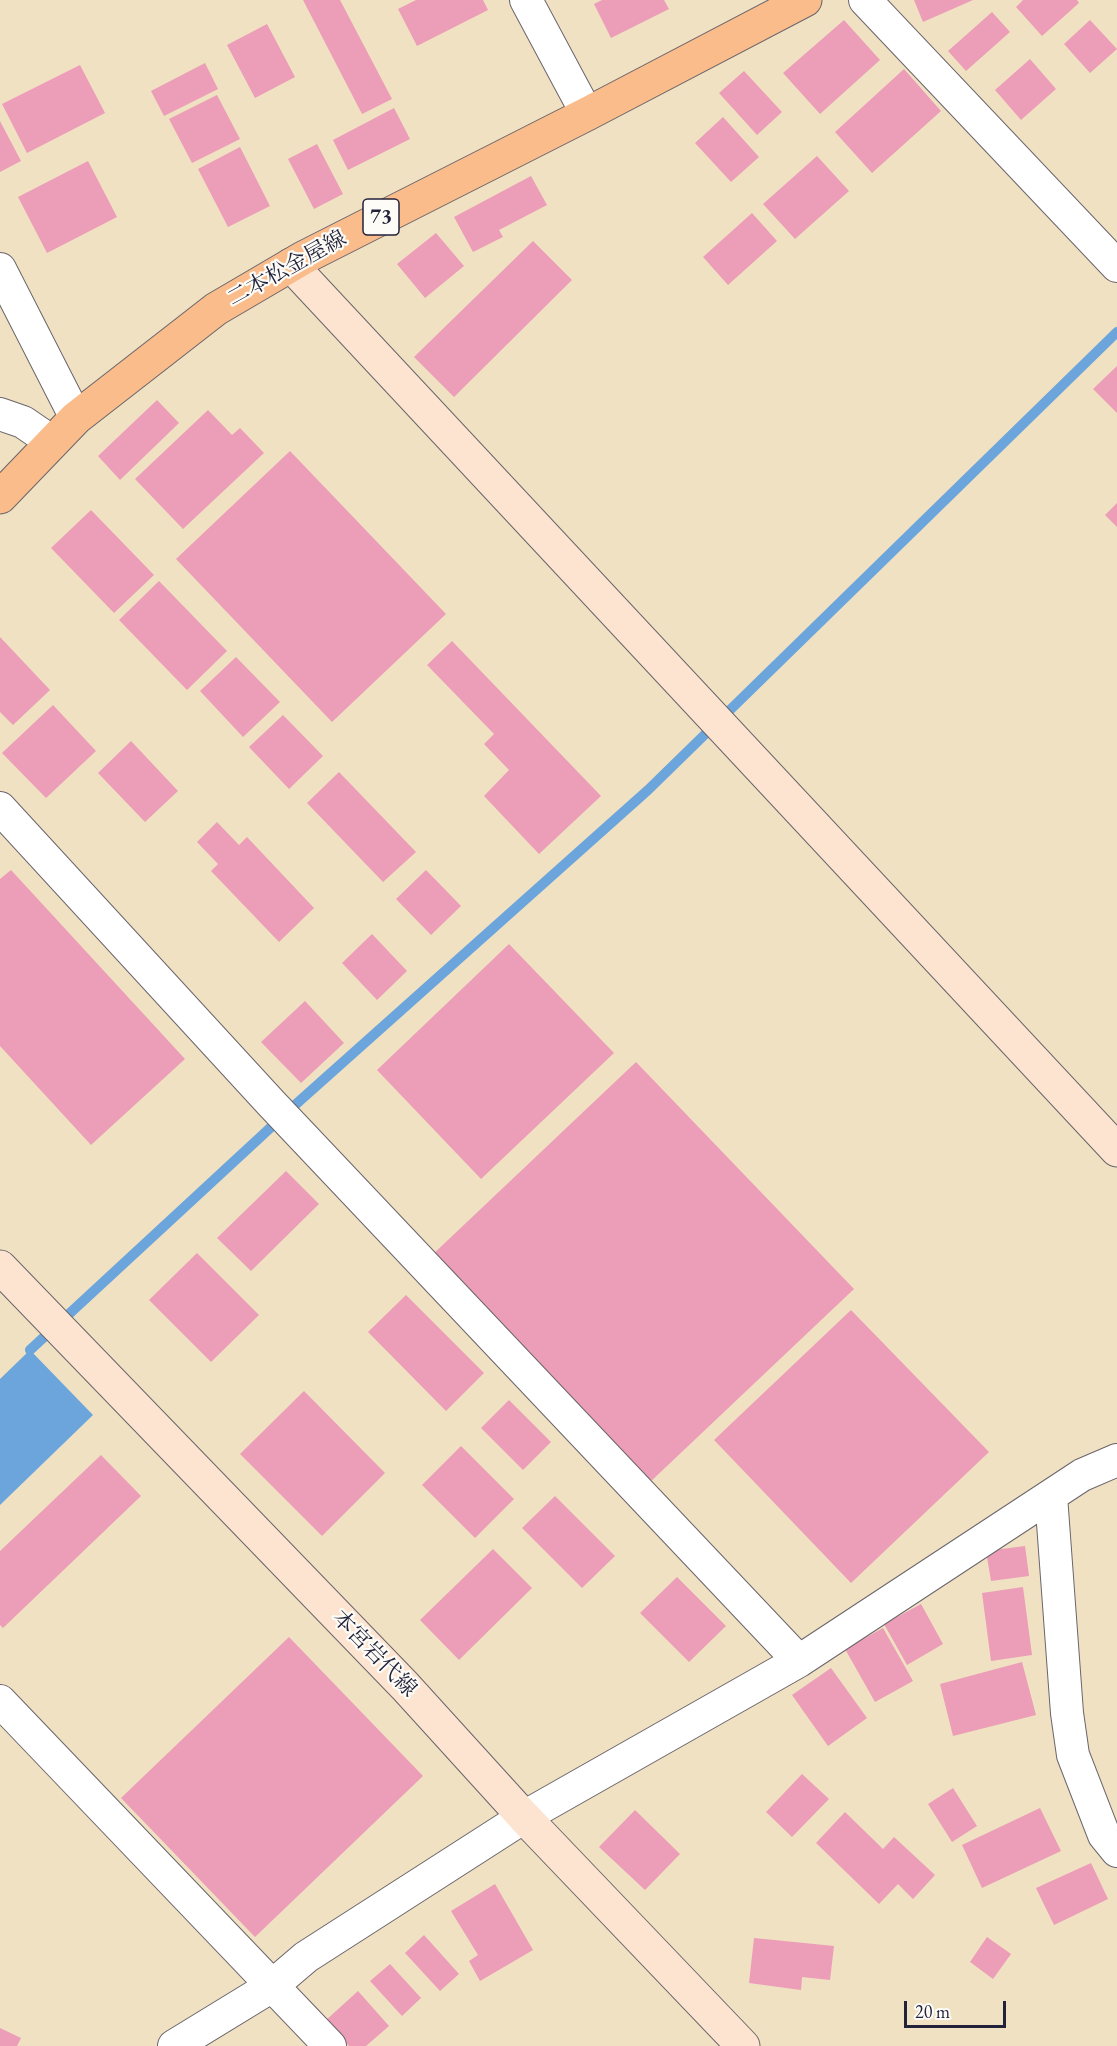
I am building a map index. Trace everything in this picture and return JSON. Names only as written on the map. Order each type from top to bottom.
[{"type":"main road","name":"二本松金屋線","points":[[0,497],[76,418],[216,309],[291,265],[805,0]]},
{"type":"street","points":[[526,0],[587,114]]},
{"type":"street","points":[[865,0],[1117,266]]},
{"type":"street","points":[[291,265],[1117,1150]]},
{"type":"street","points":[[0,269],[76,418]]},
{"type":"street","points":[[0,414],[23,422],[51,444]]},
{"type":"street","points":[[0,808],[271,1103],[799,1661]]},
{"type":"street","name":"本宮岩代線","points":[[0,1267],[405,1686],[524,1817],[743,2046]]},
{"type":"street","points":[[174,2046],[272,1986],[306,1957],[524,1817],[799,1661],[1082,1475],[1117,1460]]},
{"type":"street","points":[[1051,1496],[1067,1713],[1073,1755],[1104,1835],[1117,1851]]},
{"type":"street","points":[[0,1701],[330,2046]]},
{"type":"water","points":[[30,1350],[93,1415],[0,1505],[0,1379]]},
{"type":"building","points":[[303,0],[340,0],[392,99],[362,114]]},
{"type":"building","points":[[416,0],[483,0],[488,10],[417,46],[398,9]]},
{"type":"building","points":[[602,0],[664,0],[669,9],[611,38],[594,4]]},
{"type":"building","points":[[914,0],[973,0],[923,22]]},
{"type":"building","points":[[1023,0],[1077,0],[1079,3],[1042,36],[1016,7]]},
{"type":"building","points":[[992,12],[1010,32],[966,71],[948,51]]},
{"type":"building","points":[[844,20],[880,60],[820,114],[783,73]]},
{"type":"building","points":[[1090,20],[1117,49],[1090,73],[1064,44]]},
{"type":"building","points":[[267,24],[295,77],[255,98],[227,45]]},
{"type":"building","points":[[1030,59],[1056,89],[1021,120],[995,90]]},
{"type":"building","points":[[205,63],[218,89],[164,116],[151,91]]},
{"type":"building","points":[[80,65],[105,113],[27,153],[2,104]]},
{"type":"building","points":[[904,69],[941,111],[872,173],[835,132]]},
{"type":"building","points":[[744,71],[782,112],[757,135],[719,93]]},
{"type":"building","points":[[217,95],[240,139],[192,163],[169,119]]},
{"type":"building","points":[[394,108],[410,139],[348,170],[333,140]]},
{"type":"building","points":[[723,117],[759,157],[731,182],[695,143]]},
{"type":"building","points":[[0,121],[21,161],[0,172]]},
{"type":"building","points":[[317,144],[343,194],[314,209],[288,159]]},
{"type":"building","points":[[240,147],[270,206],[228,227],[198,169]]},
{"type":"building","points":[[817,156],[849,191],[795,239],[763,204]]},
{"type":"building","points":[[88,161],[117,217],[47,253],[18,197]]},
{"type":"building","points":[[531,176],[547,205],[499,230],[503,237],[473,252],[454,217]]},
{"type":"building","points":[[752,213],[777,241],[728,285],[703,257]]},
{"type":"building","points":[[436,233],[464,266],[425,298],[397,264]]},
{"type":"building","points":[[533,241],[572,280],[454,397],[414,357]]},
{"type":"building","points":[[1117,366],[1117,413],[1093,389]]},
{"type":"building","points":[[157,400],[179,423],[120,480],[98,456]]},
{"type":"building","points":[[208,410],[232,435],[240,428],[264,453],[183,529],[135,479]]},
{"type":"building","points":[[290,451],[446,614],[332,722],[176,559]]},
{"type":"building","points":[[1117,503],[1117,527],[1105,515]]},
{"type":"building","points":[[91,510],[154,575],[114,613],[51,548]]},
{"type":"building","points":[[159,581],[227,651],[187,690],[119,620]]},
{"type":"building","points":[[0,637],[50,690],[13,725],[0,712]]},
{"type":"building","points":[[452,641],[601,796],[539,854],[484,796],[509,770],[484,744],[494,734],[427,665]]},
{"type":"building","points":[[236,657],[280,702],[243,737],[200,691]]},
{"type":"building","points":[[53,705],[96,751],[46,798],[2,753]]},
{"type":"building","points":[[283,715],[323,756],[289,789],[249,747]]},
{"type":"building","points":[[131,741],[178,791],[145,822],[98,773]]},
{"type":"building","points":[[339,772],[416,852],[383,882],[307,803]]},
{"type":"building","points":[[217,822],[239,845],[247,837],[314,908],[279,942],[211,871],[218,864],[197,842]]},
{"type":"building","points":[[11,870],[185,1059],[91,1145],[0,1046],[0,879]]},
{"type":"building","points":[[426,870],[461,906],[431,935],[396,899]]},
{"type":"building","points":[[372,934],[407,971],[377,1000],[342,963]]},
{"type":"building","points":[[509,944],[614,1053],[481,1179],[377,1070]]},
{"type":"building","points":[[305,1001],[344,1043],[301,1083],[261,1042]]},
{"type":"building","points":[[636,1062],[854,1289],[648,1484],[430,1257]]},
{"type":"building","points":[[286,1171],[319,1204],[251,1271],[217,1238]]},
{"type":"building","points":[[197,1253],[259,1315],[211,1362],[149,1300]]},
{"type":"building","points":[[406,1295],[484,1373],[446,1411],[368,1332]]},
{"type":"building","points":[[851,1310],[989,1452],[851,1583],[714,1440]]},
{"type":"building","points":[[304,1391],[385,1473],[322,1536],[240,1454]]},
{"type":"building","points":[[509,1400],[551,1442],[523,1470],[481,1428]]},
{"type":"building","points":[[461,1446],[514,1499],[475,1538],[422,1485]]},
{"type":"building","points":[[101,1455],[141,1496],[3,1628],[0,1625],[0,1551]]},
{"type":"building","points":[[555,1496],[615,1556],[582,1588],[522,1528]]},
{"type":"building","points":[[1025,1546],[1029,1576],[991,1581],[986,1551]]},
{"type":"building","points":[[493,1549],[532,1588],[459,1660],[420,1620]]},
{"type":"building","points":[[677,1577],[726,1626],[689,1662],[640,1613]]},
{"type":"building","points":[[1023,1587],[1032,1655],[991,1661],[982,1593]]},
{"type":"building","points":[[921,1604],[943,1644],[907,1665],[884,1624]]},
{"type":"building","points":[[883,1628],[913,1681],[875,1702],[845,1649]]},
{"type":"building","points":[[289,1637],[423,1776],[255,1937],[121,1798]]},
{"type":"building","points":[[1022,1662],[1036,1715],[953,1736],[940,1684]]},
{"type":"building","points":[[831,1668],[867,1718],[828,1746],[792,1695]]},
{"type":"building","points":[[802,1774],[829,1799],[792,1837],[766,1812]]},
{"type":"building","points":[[953,1788],[977,1826],[952,1842],[928,1804]]},
{"type":"building","points":[[1040,1808],[1061,1851],[982,1888],[962,1845]]},
{"type":"building","points":[[635,1810],[680,1854],[645,1890],[599,1847]]},
{"type":"building","points":[[845,1812],[883,1849],[894,1837],[935,1875],[913,1899],[898,1884],[879,1904],[816,1843]]},
{"type":"building","points":[[1091,1863],[1108,1899],[1054,1925],[1036,1888]]},
{"type":"building","points":[[495,1884],[533,1950],[480,1981],[469,1961],[478,1955],[451,1911]]},
{"type":"building","points":[[424,1935],[459,1974],[440,1991],[405,1953]]},
{"type":"building","points":[[987,1937],[1011,1954],[993,1979],[970,1962]]},
{"type":"building","points":[[754,1938],[834,1946],[830,1980],[802,1977],[801,1990],[749,1983]]},
{"type":"building","points":[[390,1964],[421,1998],[402,2016],[370,1981]]},
{"type":"building","points":[[358,1991],[389,2026],[366,2046],[349,2046],[325,2021]]},
{"type":"building","points":[[0,2028],[21,2038],[17,2046],[0,2046]]},
{"type":"waterway","points":[[30,1350],[295,1105],[648,790],[1117,332]]}]
